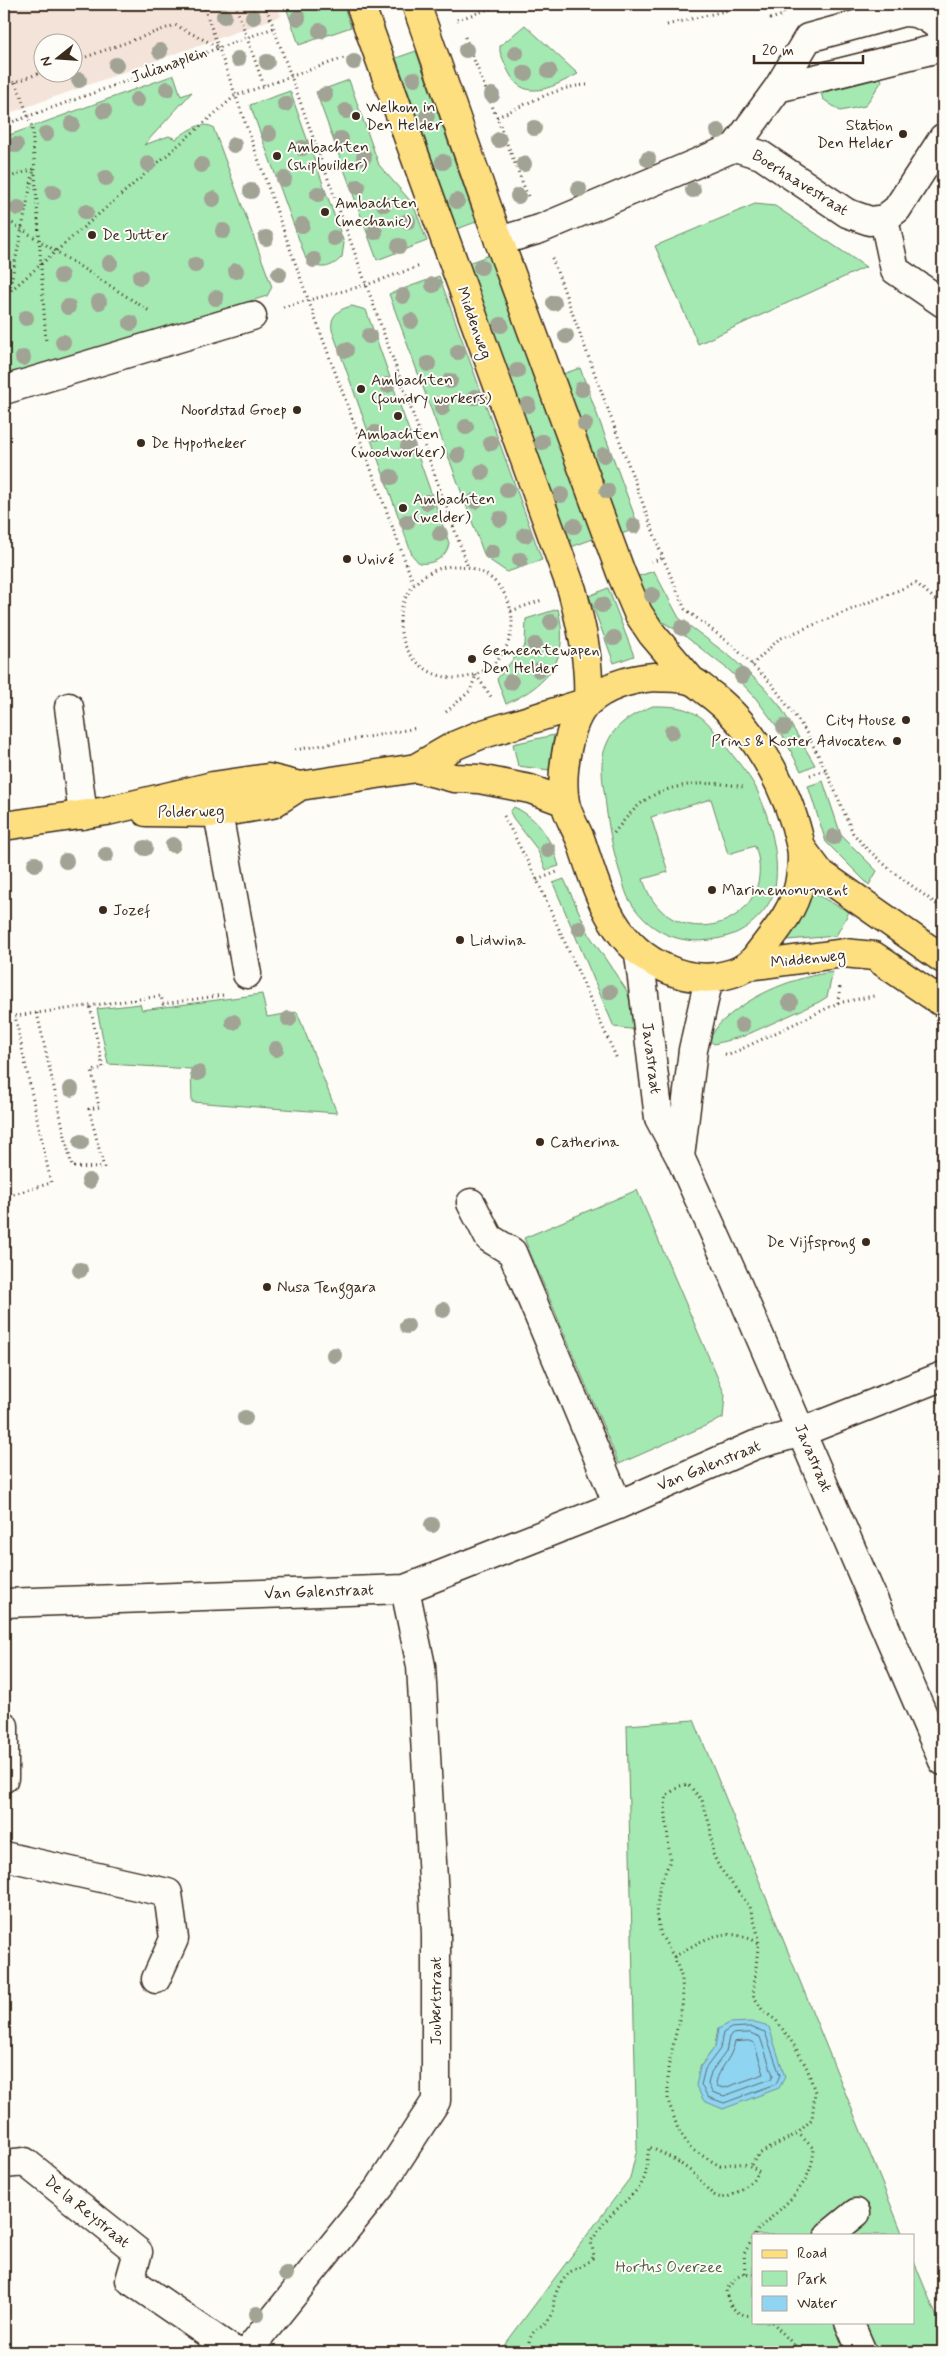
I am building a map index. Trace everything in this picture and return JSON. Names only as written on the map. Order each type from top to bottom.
[{"type":"main road","name":"Middenweg","points":[[360,4],[572,590],[583,632],[587,657],[589,673],[588,702]]},
{"type":"main road","points":[[416,4],[499,241],[613,551],[638,613],[663,649],[692,681],[721,701],[757,745],[780,785],[802,849],[820,873],[943,959]]},
{"type":"main road","points":[[692,681],[654,676],[632,679],[614,685],[588,702],[577,717],[566,754],[564,776],[565,802],[590,874],[603,904],[618,930],[639,954],[674,972],[688,976],[709,978]]},
{"type":"main road","name":"Polderweg","points":[[4,826],[95,813],[213,786],[268,778],[300,786],[416,768],[456,744],[588,702]]},
{"type":"main road","name":"Polderweg","points":[[416,768],[454,778],[479,779],[530,789],[565,802]]},
{"type":"main road","name":"Polderweg","points":[[95,813],[218,814],[272,804],[300,786]]},
{"type":"main road","points":[[749,966],[783,922],[794,903],[800,884],[802,849]]},
{"type":"main road","name":"Middenweg","points":[[709,978],[723,976],[749,966],[844,953],[874,956],[943,1003]]},
{"type":"street","name":"Boerhaavestraat","points":[[499,241],[540,229],[735,147],[778,88],[808,38],[903,12],[916,12],[927,16],[943,30]]},
{"type":"street","points":[[778,88],[943,47]]},
{"type":"street","points":[[943,138],[898,209],[884,219],[895,270],[943,303]]},
{"type":"street","name":"Boerhaavestraat","points":[[735,147],[761,155],[856,217],[870,221],[884,219]]},
{"type":"street","points":[[4,390],[252,316]]},
{"type":"street","points":[[69,707],[95,813]]},
{"type":"street","points":[[218,814],[246,974]]},
{"type":"street","name":"Javastraat","points":[[639,954],[659,1118],[680,1157],[802,1432],[943,1761]]},
{"type":"street","name":"Javastraat","points":[[680,1157],[684,1111],[693,1050],[709,978]]},
{"type":"street","points":[[471,1203],[489,1238],[512,1252],[618,1505]]},
{"type":"street","name":"Van Galenstraat","points":[[4,1604],[405,1588],[618,1505],[755,1445],[802,1432],[943,1376]]},
{"type":"street","name":"Joubertstraat","points":[[247,2352],[380,2187],[436,2101],[436,1933],[421,1666],[405,1588]]},
{"type":"street","points":[[4,1726],[4,1778]]},
{"type":"street","points":[[4,1856],[168,1893],[174,1938],[156,1979]]},
{"type":"street","name":"De la Reystraat","points":[[4,2164],[25,2162],[138,2252],[130,2280],[236,2352]]},
{"type":"street","points":[[830,2234],[856,2213]]},
{"type":"street","points":[[850,2324],[862,2352]]},
{"type":"path","points":[[203,4],[308,299],[414,585]]},
{"type":"path","points":[[235,4],[264,86]]},
{"type":"path","points":[[265,4],[468,567]]},
{"type":"path","points":[[461,28],[457,20],[504,4]]},
{"type":"path","points":[[664,4],[684,4]]},
{"type":"path","points":[[667,25],[753,4]]},
{"type":"path","points":[[781,4],[784,14]]},
{"type":"path","name":"Julianaplein","points":[[82,58],[175,25],[219,47]]},
{"type":"path","points":[[219,47],[274,28]]},
{"type":"path","points":[[464,36],[540,229],[663,558],[685,609],[733,646],[771,683],[805,730],[826,770],[852,833],[864,847],[892,871],[943,909]]},
{"type":"path","name":"Julianaplein","points":[[4,125],[219,47]]},
{"type":"path","points":[[4,86],[32,76]]},
{"type":"path","points":[[16,82],[32,127],[49,378]]},
{"type":"path","points":[[497,117],[579,84],[590,85]]},
{"type":"path","points":[[34,169],[10,292],[236,96]]},
{"type":"path","points":[[4,179],[34,169]]},
{"type":"path","points":[[4,218],[188,336]]},
{"type":"path","points":[[308,299],[366,285]]},
{"type":"path","points":[[453,566],[468,567],[480,571],[500,587],[507,598],[511,611],[512,627],[508,642],[500,656],[490,667],[476,674],[460,678],[444,677],[428,671],[415,660],[406,647],[400,631],[400,615],[404,599],[414,585],[424,575],[438,569],[453,566]]},
{"type":"path","points":[[752,665],[779,639],[916,584],[943,606]]},
{"type":"path","points":[[537,880],[559,871],[585,856],[610,838],[627,816],[652,796],[685,786],[721,782],[746,788],[780,785],[826,770]]},
{"type":"path","points":[[510,785],[503,806],[504,820],[537,880],[605,1032]]},
{"type":"path","points":[[4,1198],[51,1183],[15,1016],[162,996],[163,1004],[250,991],[246,974]]},
{"type":"path","points":[[729,1055],[838,1003]]},
{"type":"path","points":[[37,1013],[72,1167],[104,1168],[89,1109],[99,1107],[92,1071],[103,1068],[90,1006]]},
{"type":"path","points":[[528,2352],[532,2331],[546,2322],[553,2312],[553,2301],[558,2287],[570,2272],[589,2263],[594,2256],[591,2241],[606,2220],[640,2187],[645,2177],[649,2147],[671,2156],[697,2177],[714,2195],[721,2198],[738,2193],[759,2172],[751,2164],[734,2163],[720,2166],[691,2149],[678,2129],[668,2100],[668,2068],[683,2002],[682,1978],[674,1957],[661,1935],[656,1914],[660,1884],[670,1861],[665,1804],[667,1795],[680,1786],[688,1784],[702,1800],[710,1826],[713,1854],[719,1867],[750,1908],[759,1943],[753,1995],[763,2012],[776,2020],[794,2044],[807,2068],[815,2092],[812,2119],[798,2133],[759,2154],[751,2164]]},
{"type":"path","points":[[674,1957],[711,1937],[729,1934],[742,1934],[759,1943]]},
{"type":"path","points":[[755,2234],[806,2182],[812,2166],[814,2149],[798,2133]]},
{"type":"path","points":[[745,2273],[744,2254],[752,2240]]},
{"type":"path","points":[[752,2275],[745,2273],[736,2278],[726,2290],[727,2299],[732,2308],[742,2315],[752,2316]]},
{"type":"path","points":[[774,2324],[802,2352]]},
{"type":"path","points":[[787,2352],[794,2345]]},
{"type":"shaded area","points":[[4,4],[277,4],[281,16],[4,115]]},
{"type":"green space","points":[[285,4],[343,4],[351,27],[299,45]]},
{"type":"green space","points":[[525,25],[578,74],[556,85],[539,90],[523,88],[516,83],[505,64],[500,52],[500,46]]},
{"type":"green space","points":[[416,51],[476,222],[457,229],[396,58]]},
{"type":"green space","points":[[174,75],[181,96],[192,92],[144,145],[169,136],[176,139],[198,126],[208,125],[213,127],[272,287],[267,296],[4,376],[4,137]]},
{"type":"green space","points":[[881,78],[882,81],[865,106],[840,111],[823,99],[821,93]]},
{"type":"green space","points":[[349,80],[379,165],[413,204],[427,241],[377,260],[316,92]]},
{"type":"green space","points":[[290,91],[344,243],[342,257],[329,266],[319,267],[306,259],[250,105]]},
{"type":"green space","points":[[755,204],[775,206],[866,267],[698,344],[655,246]]},
{"type":"green space","points":[[490,255],[593,539],[571,547],[468,263]]},
{"type":"green space","points":[[439,276],[542,560],[507,572],[485,557],[389,294]]},
{"type":"green space","points":[[352,306],[366,310],[449,543],[445,553],[434,562],[419,563],[412,555],[332,330],[332,321],[336,314]]},
{"type":"green space","points":[[580,368],[639,528],[618,535],[560,375]]},
{"type":"green space","points":[[654,571],[679,618],[732,658],[763,686],[780,706],[815,765],[801,771],[781,732],[754,696],[730,671],[681,633],[653,616],[636,577]]},
{"type":"green space","points":[[608,588],[634,656],[614,663],[589,596]]},
{"type":"green space","points":[[558,609],[561,642],[559,655],[553,667],[535,687],[506,704],[497,679],[525,645],[526,619]]},
{"type":"green space","points":[[653,706],[669,706],[689,711],[704,719],[745,771],[761,799],[770,825],[775,852],[776,879],[774,891],[763,912],[745,928],[731,935],[701,941],[687,940],[661,932],[639,914],[626,893],[610,834],[602,761],[609,738],[619,726],[631,716]],"holes":[[[711,799],[728,854],[755,846],[759,874],[753,896],[738,913],[718,923],[696,926],[675,920],[656,904],[643,879],[668,872],[651,817]]]},
{"type":"green space","points":[[554,735],[549,770],[518,766],[513,744]]},
{"type":"green space","points":[[823,781],[841,835],[877,871],[869,885],[826,842],[808,786]]},
{"type":"green space","points":[[514,807],[538,824],[548,839],[559,866],[546,870],[537,849],[513,818],[510,812]]},
{"type":"green space","points":[[564,879],[590,936],[627,991],[638,1030],[614,1027],[553,883]]},
{"type":"green space","points":[[812,892],[849,912],[836,936],[787,940]]},
{"type":"green space","points":[[833,972],[827,997],[819,1002],[744,1036],[714,1044],[709,1040],[722,1021],[749,1001],[790,982]]},
{"type":"green space","points":[[262,994],[267,1017],[297,1012],[337,1113],[192,1102],[191,1069],[108,1064],[97,1009],[140,1004],[142,1010]]},
{"type":"green space","points":[[637,1190],[725,1395],[723,1418],[619,1464],[524,1238]]},
{"type":"green space","name":"Hortus Overzee","points":[[694,1720],[903,2234],[752,2234],[752,2324],[914,2324],[914,2261],[943,2332],[943,2352],[500,2351],[630,2178],[637,2149],[627,1725]],"holes":[[[718,2029],[723,2109],[700,2067],[715,2047]]]},
{"type":"water","points":[[751,2022],[769,2027],[785,2077],[779,2088],[723,2109],[704,2101],[696,2086],[700,2067],[715,2047],[718,2029],[730,2023]]},
{"type":"place","name":"Welkom in Den Helder","points":[[356,116]]},
{"type":"place","name":"Station Den Helder","points":[[903,134]]},
{"type":"place","name":"Ambachten (shipbuilder)","points":[[277,156]]},
{"type":"place","name":"Ambachten (mechanic)","points":[[325,212]]},
{"type":"place","name":"De Jutter","points":[[92,235]]},
{"type":"place","name":"Ambachten (foundry workers)","points":[[361,389]]},
{"type":"place","name":"Noordstad Groep","points":[[297,410]]},
{"type":"place","name":"Ambachten (woodworker)","points":[[398,416]]},
{"type":"place","name":"De Hypotheker","points":[[141,443]]},
{"type":"place","name":"Ambachten (welder)","points":[[403,508]]},
{"type":"place","name":"Univé","points":[[347,559]]},
{"type":"place","name":"Gemeentewapen Den Helder","points":[[472,659]]},
{"type":"place","name":"City House","points":[[906,720]]},
{"type":"place","name":"Prins & Koster Advocaten","points":[[897,741]]},
{"type":"place","name":"Marinemonument","points":[[712,890]]},
{"type":"place","name":"Jozef","points":[[103,910]]},
{"type":"place","name":"Lidwina","points":[[460,940]]},
{"type":"place","name":"Catherina","points":[[540,1142]]},
{"type":"place","name":"De Vijfsprong","points":[[866,1242]]},
{"type":"place","name":"Nusa Tenggara","points":[[267,1287]]}]
